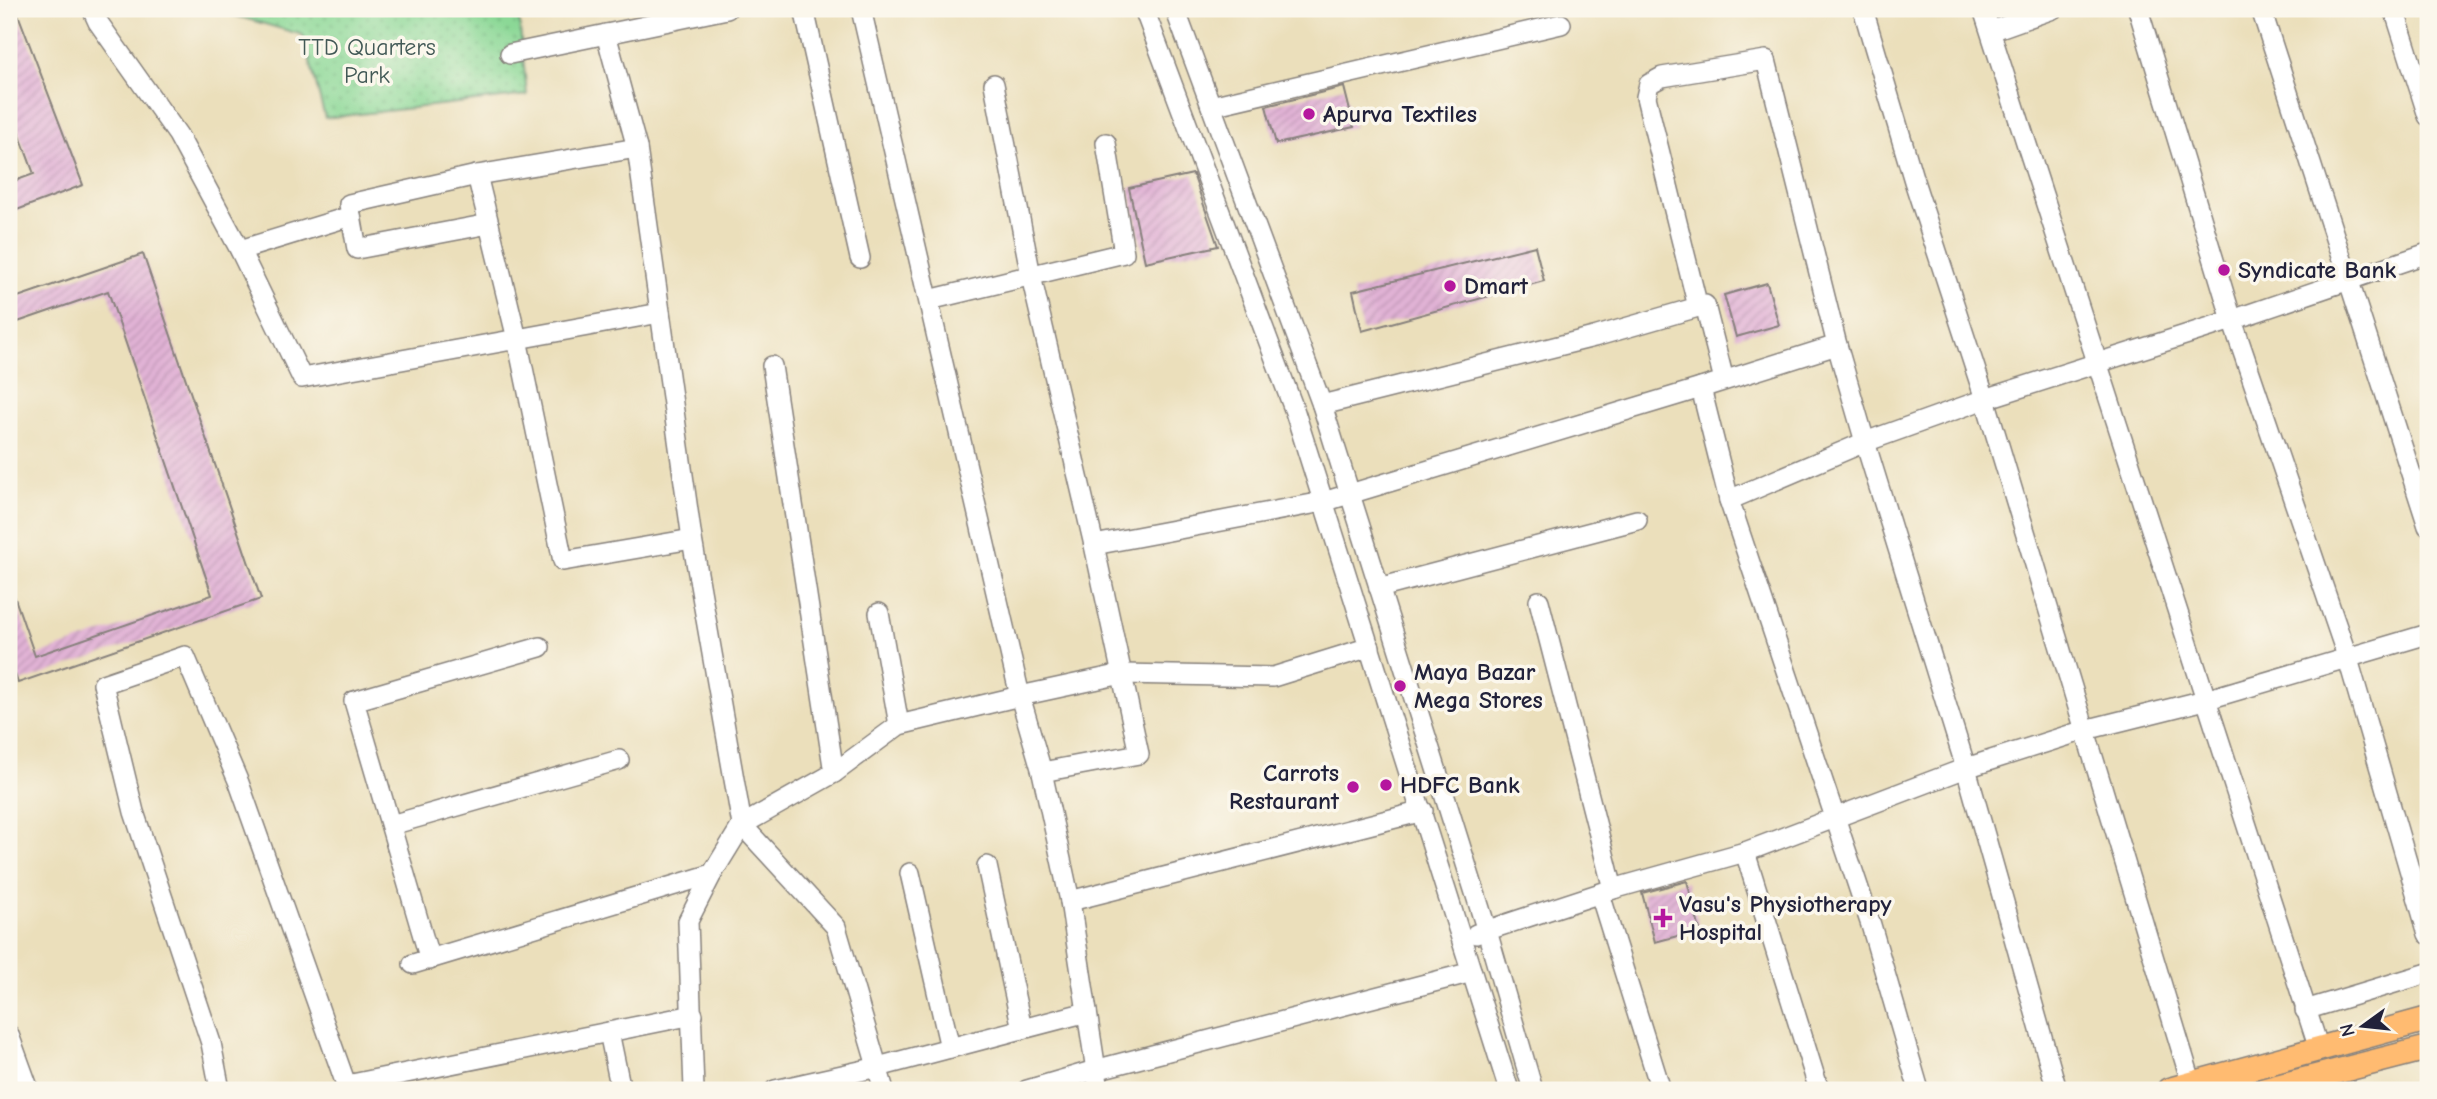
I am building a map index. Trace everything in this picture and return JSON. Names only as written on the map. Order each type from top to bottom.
[{"type":"main road","points":[[2184,1088],[2428,1019]]},
{"type":"main road","points":[[2265,1090],[2428,1048]]},
{"type":"street","points":[[92,9],[98,22],[178,135],[240,250],[302,377],[660,313]]},
{"type":"street","points":[[510,54],[727,9]]},
{"type":"street","points":[[804,9],[860,258]]},
{"type":"street","points":[[861,9],[1020,696],[1042,772],[1070,901],[1099,1090]]},
{"type":"street","points":[[1144,9],[1290,399],[1423,811],[1509,1090]]},
{"type":"street","points":[[1175,9],[1322,405],[1487,931],[1534,1090]]},
{"type":"street","points":[[1863,9],[2085,730],[2184,1088]]},
{"type":"street","points":[[1983,9],[2319,1049]]},
{"type":"street","points":[[1991,31],[2053,9]]},
{"type":"street","points":[[2138,9],[2232,320],[2348,659],[2428,934]]},
{"type":"street","points":[[2260,9],[2428,526]]},
{"type":"street","points":[[2394,9],[2428,116]]},
{"type":"street","points":[[1212,106],[1561,24]]},
{"type":"street","points":[[606,34],[637,148],[692,539],[742,825],[836,927],[884,1090]]},
{"type":"street","points":[[1698,307],[1646,97],[1649,84],[1662,77],[1766,60],[1836,345],[1966,768],[2057,1090]]},
{"type":"street","points":[[994,84],[1031,276],[1094,545],[1139,754],[1042,772]]},
{"type":"street","points":[[929,300],[1124,253],[1106,143]]},
{"type":"street","points":[[489,224],[357,249],[349,204],[477,175],[637,148]]},
{"type":"street","points":[[477,175],[517,339],[563,561],[692,539]]},
{"type":"street","points":[[240,250],[351,216]]},
{"type":"street","points":[[1729,500],[1864,442],[1985,399],[2232,320],[2428,253]]},
{"type":"street","points":[[1322,405],[1594,337],[1705,304],[1724,380]]},
{"type":"street","points":[[1094,545],[1323,502],[1836,345]]},
{"type":"street","points":[[772,366],[834,773]]},
{"type":"street","points":[[1701,388],[1729,500],[1871,925],[1919,1090]]},
{"type":"street","points":[[1379,588],[1637,520]]},
{"type":"street","points":[[1539,601],[1607,892],[1661,1090]]},
{"type":"street","points":[[879,613],[899,725]]},
{"type":"street","points":[[1462,939],[1607,892],[1745,852],[1966,768],[2085,730],[2205,700],[2428,634]]},
{"type":"street","points":[[540,647],[354,701],[391,825],[422,962],[712,874]]},
{"type":"street","points":[[694,1090],[688,920],[742,825],[834,773],[899,725],[1122,674],[1273,677],[1370,647]]},
{"type":"street","points":[[220,1090],[211,1043],[134,812],[103,684],[186,656],[239,783],[347,1088],[693,1015]]},
{"type":"street","points":[[391,825],[619,760]]},
{"type":"street","points":[[1070,901],[1423,811]]},
{"type":"street","points":[[1745,852],[1819,1090]]},
{"type":"street","points":[[987,866],[1021,1029]]},
{"type":"street","points":[[910,873],[950,1048]]},
{"type":"street","points":[[1027,1090],[1472,972]]},
{"type":"street","points":[[2305,1010],[2428,973]]},
{"type":"street","points":[[775,1090],[878,1067],[1087,1012]]},
{"type":"street","points":[[609,1032],[621,1090]]},
{"type":"street","points":[[9,1035],[29,1090]]},
{"type":"green space","name":"TTD Quarters Park","points":[[212,9],[518,9],[527,95],[325,118],[303,35]]},
{"type":"building","points":[[9,9],[16,9],[83,185],[9,213],[9,183],[34,174],[9,106]]},
{"type":"building","name":"Apurva Textiles","points":[[1344,87],[1354,127],[1276,144],[1266,106]]},
{"type":"building","points":[[1193,174],[1218,246],[1145,262],[1129,188]]},
{"type":"building","name":"Dmart","points":[[1535,246],[1544,281],[1362,331],[1353,291]]},
{"type":"building","points":[[143,254],[261,599],[18,683],[9,656],[11,587],[35,656],[212,595],[108,291],[9,325],[9,300]]},
{"type":"building","points":[[1767,283],[1779,325],[1736,337],[1724,295]]},
{"type":"building","points":[[1687,881],[1700,930],[1655,942],[1642,893]]},
{"type":"place","name":"Apurva Textiles","points":[[1309,114]]},
{"type":"place","name":"Syndicate Bank","points":[[2224,270]]},
{"type":"place","name":"Dmart","points":[[1450,286]]},
{"type":"place","name":"Maya Bazar Mega Stores","points":[[1400,686]]},
{"type":"place","name":"HDFC Bank","points":[[1386,785]]},
{"type":"place","name":"Carrots Restaurant","points":[[1353,787]]},
{"type":"place","name":"Vasu's Physiotherapy Hospital","points":[[1663,918]]}]
